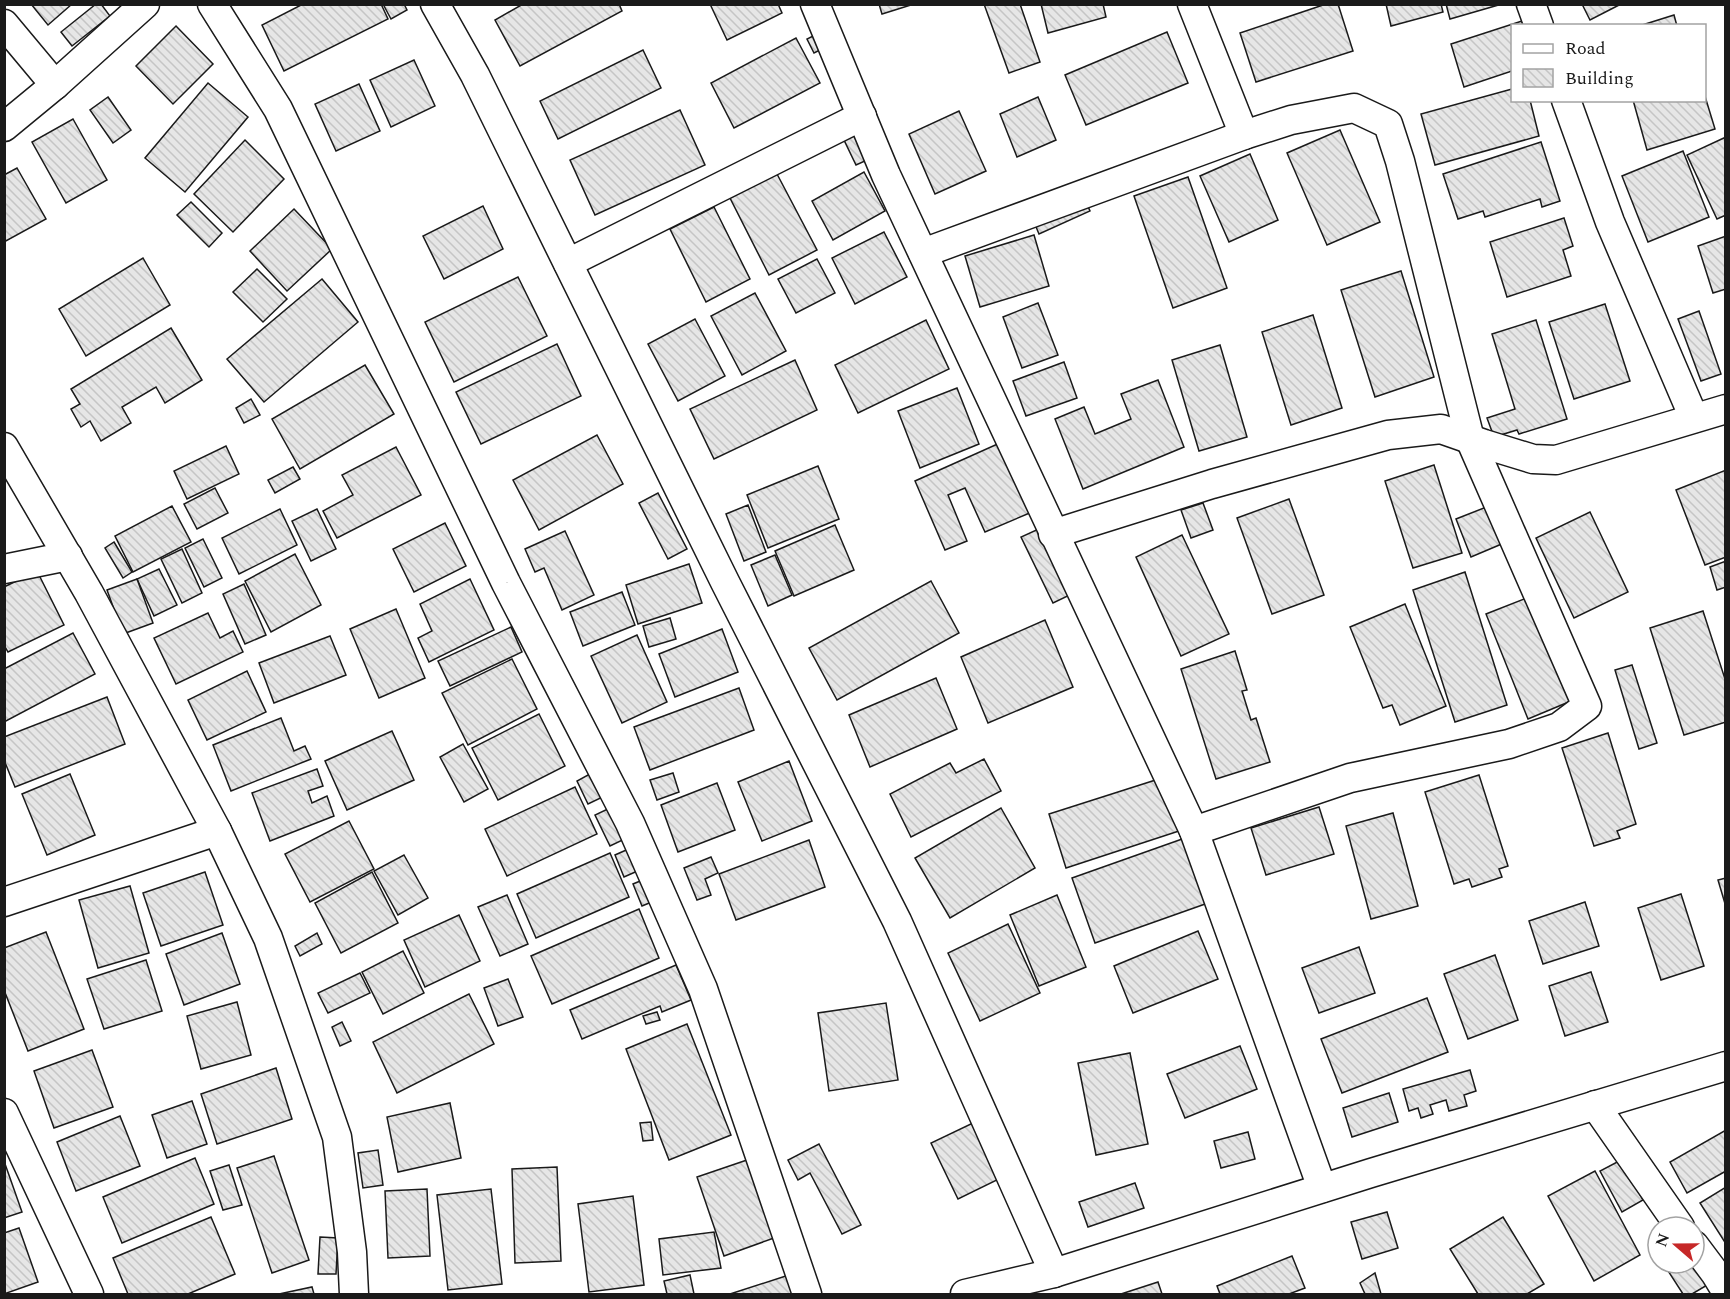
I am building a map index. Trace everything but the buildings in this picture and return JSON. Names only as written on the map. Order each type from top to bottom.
[{"type":"street","points":[[4,127],[55,85],[145,4]]},
{"type":"street","points":[[212,4],[278,109],[506,583],[630,823],[703,989],[807,1294]]},
{"type":"street","points":[[435,4],[475,75],[725,582],[897,921],[1054,1273]]},
{"type":"street","points":[[815,4],[886,175],[1194,831],[1322,1188]]},
{"type":"street","points":[[1192,4],[1244,135]]},
{"type":"street","points":[[1532,4],[1538,24]]},
{"type":"street","points":[[4,24],[55,85]]},
{"type":"street","points":[[1567,102],[1610,222],[1694,418]]},
{"type":"street","points":[[923,253],[1244,135],[1291,120],[1354,108],[1388,124],[1400,161],[1470,439],[1587,706],[1559,727],[1509,744],[1350,778],[1194,831]]},
{"type":"street","points":[[568,263],[862,116]]},
{"type":"street","points":[[1053,534],[1212,484],[1388,435],[1441,429],[1533,459],[1556,460],[1725,409]]},
{"type":"street","points":[[4,447],[68,556],[217,831],[268,938],[337,1137],[352,1252],[354,1294]]},
{"type":"street","points":[[4,569],[68,556]]},
{"type":"street","points":[[4,902],[217,831]]},
{"type":"street","points":[[965,1294],[1054,1273],[1322,1188],[1725,1066]]},
{"type":"street","points":[[1595,1105],[1672,1215]]},
{"type":"street","points":[[4,1113],[89,1294]]},
{"type":"street","points":[[1706,1261],[1725,1291]]}]
